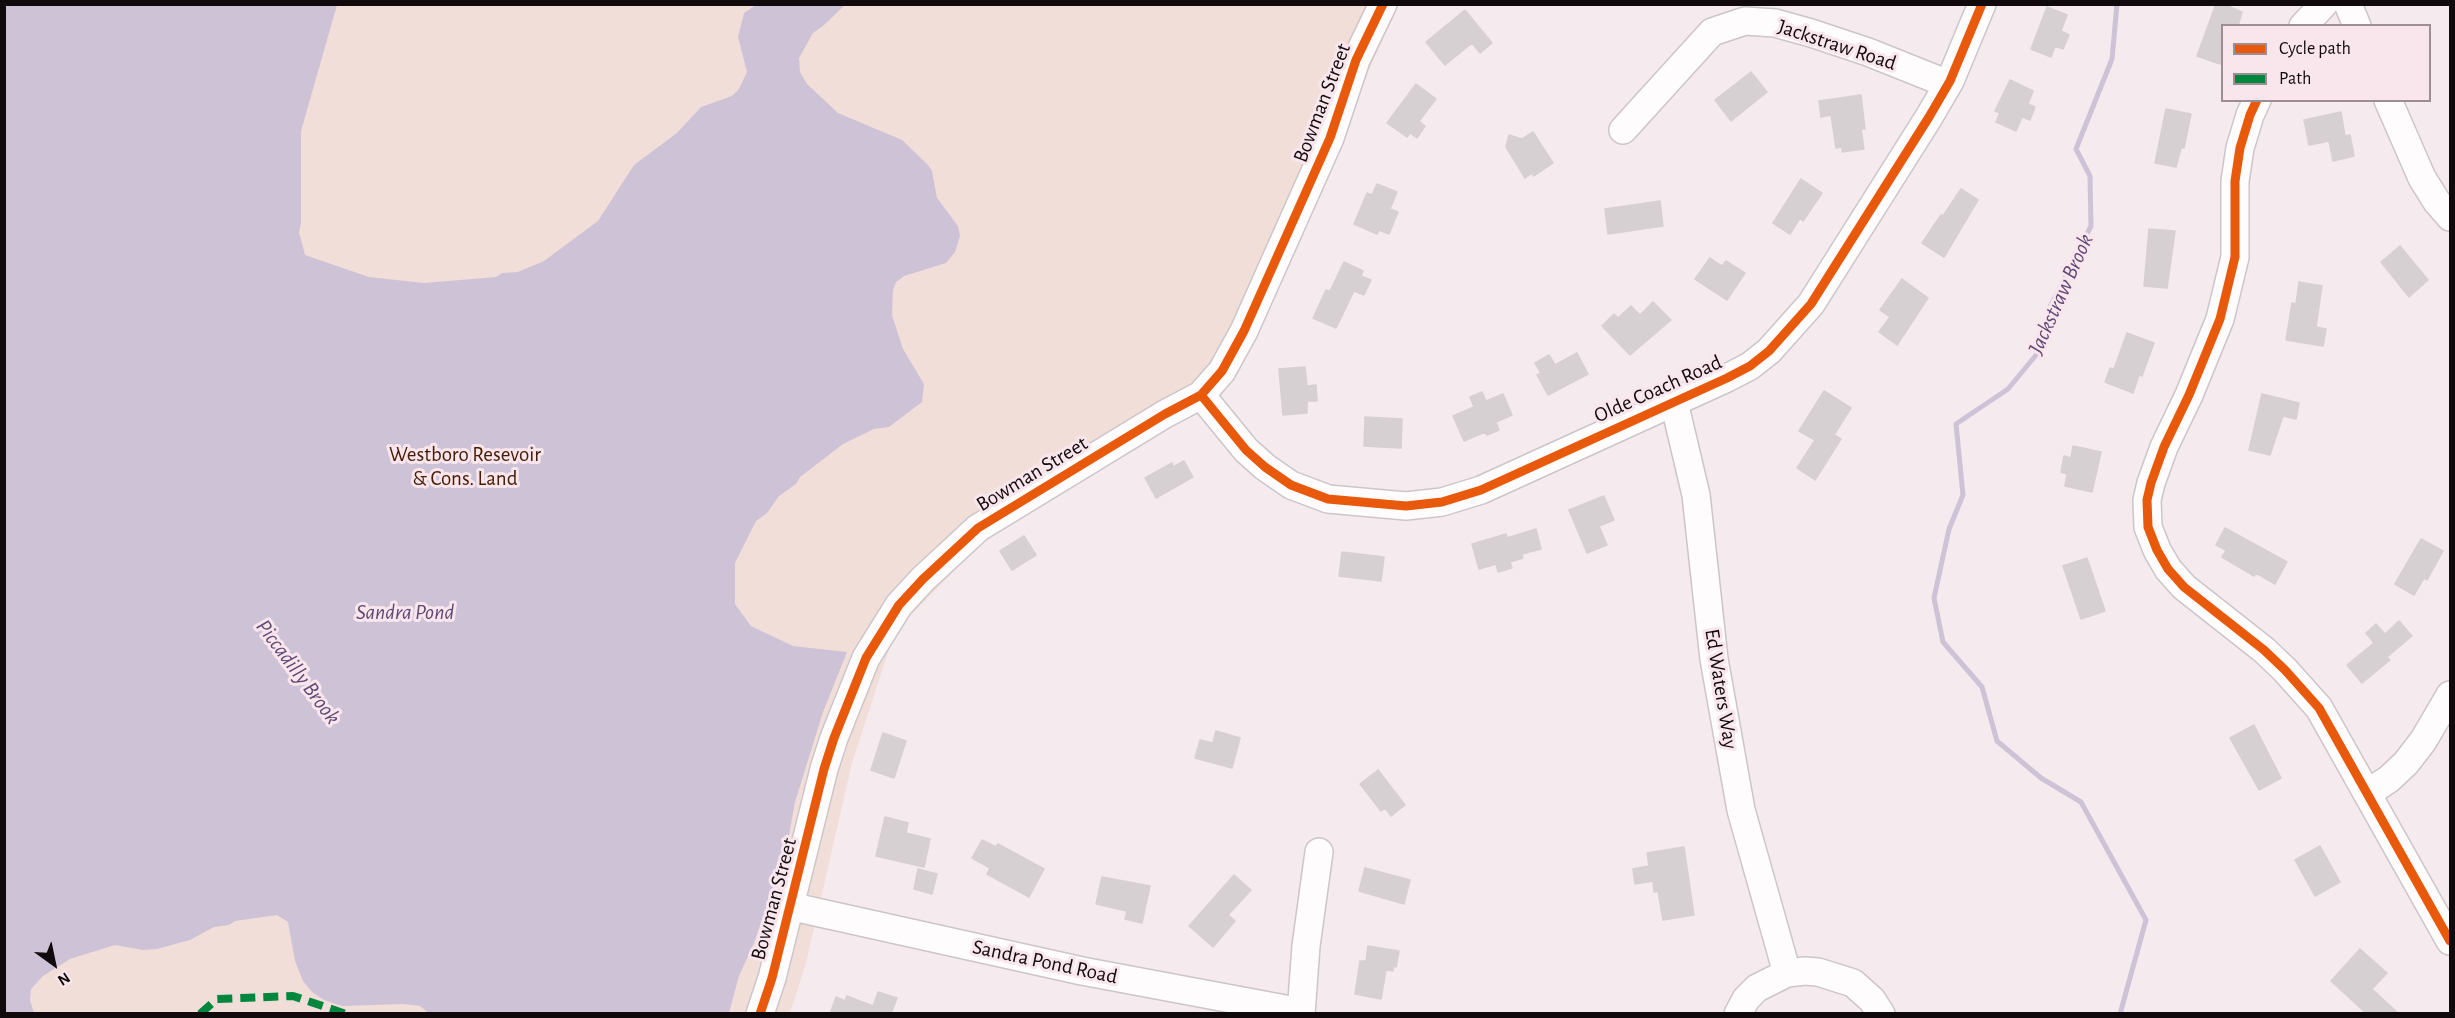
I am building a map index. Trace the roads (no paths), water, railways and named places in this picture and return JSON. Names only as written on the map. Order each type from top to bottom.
[{"type":"street","name":"Bowman Street","points":[[760,1014],[772,978],[824,770],[834,738],[866,658],[899,605],[922,579],[978,528],[1165,414],[1201,395],[1222,371],[1244,331],[1330,138],[1356,60],[1383,4]]},
{"type":"street","name":"Olde Coach Road","points":[[1201,395],[1246,450],[1291,485],[1328,499],[1406,506],[1442,502],[1480,490],[1750,366],[1789,331],[1811,304],[1836,266],[1948,84],[1982,4]]},
{"type":"street","points":[[2305,24],[2324,4]]},
{"type":"street","points":[[2348,4],[2356,24]]},
{"type":"street","name":"Jackstraw Road","points":[[1623,130],[1712,32],[1745,21],[1775,23],[1810,33],[1868,52],[1948,84]]},
{"type":"street","points":[[2257,102],[2250,115],[2240,148],[2235,181],[2235,257],[2220,319],[2207,354],[2157,465],[2147,500],[2148,526],[2157,550],[2168,569],[2184,587],[2264,650],[2304,691],[2330,726],[2451,941]]},
{"type":"street","points":[[2389,102],[2422,178],[2437,202],[2451,217]]},
{"type":"street","name":"Ed Waters Way","points":[[1674,402],[1696,495],[1714,659],[1742,810],[1786,973]]},
{"type":"street","points":[[2368,793],[2389,779],[2406,763],[2423,741],[2451,695]]},
{"type":"street","points":[[1301,1013],[1306,946],[1319,852]]},
{"type":"street","name":"Sandra Pond Road","points":[[789,906],[1082,971],[1301,1013]]},
{"type":"street","points":[[1738,1014],[1746,999],[1757,988],[1786,973],[1818,972],[1853,983],[1872,1000],[1881,1014]]},
{"type":"water","name":"Sandra Pond","points":[[5,4],[337,5],[301,131],[301,222],[299,232],[305,255],[369,277],[424,283],[496,277],[502,273],[518,272],[544,261],[598,221],[634,165],[677,133],[701,107],[732,96],[739,89],[747,72],[738,37],[744,13],[756,5],[845,5],[813,33],[799,58],[800,72],[807,84],[838,113],[902,140],[928,165],[932,171],[937,198],[958,226],[960,236],[955,252],[946,263],[904,276],[896,282],[893,290],[892,315],[903,349],[924,384],[922,402],[889,427],[874,429],[843,444],[800,477],[796,484],[779,496],[767,513],[756,521],[735,563],[735,604],[751,626],[793,646],[847,652],[823,712],[795,802],[787,846],[754,943],[739,976],[729,1013],[430,1014],[420,1006],[404,1004],[342,1006],[324,1000],[312,992],[303,981],[295,961],[288,922],[277,915],[235,921],[229,925],[214,927],[190,940],[157,949],[143,950],[115,945],[70,959],[43,976],[31,989],[30,1000],[34,1013],[5,1013]]},
{"type":"waterway","name":"Jackstraw Brook","points":[[2117,4],[2112,59],[2076,149],[2090,176],[2091,226],[2050,307],[2041,349],[2008,389],[1956,424],[1963,495],[1949,529],[1934,598],[1943,642],[1982,687],[1997,741],[2041,778],[2081,802],[2146,920],[2120,1014]]},
{"type":"park label","name":"Westboro Resevoir & Cons. Land","points":[[465,467]]},
{"type":"water label","name":"Piccadilly Brook","points":[[298,672]]}]
